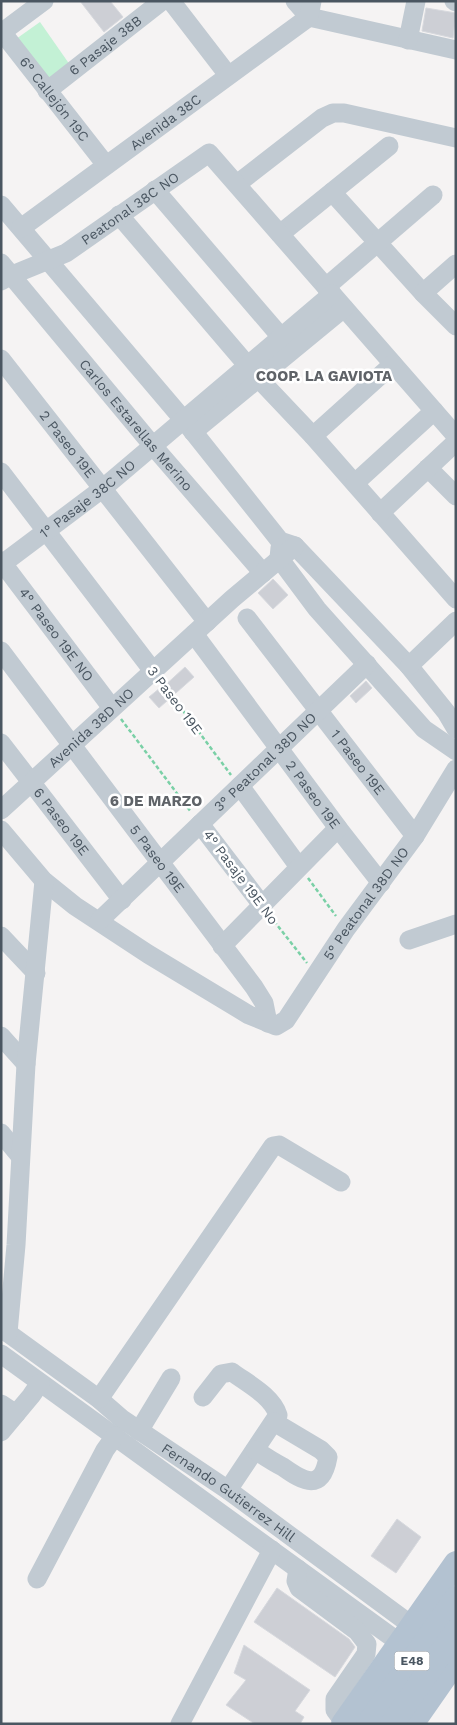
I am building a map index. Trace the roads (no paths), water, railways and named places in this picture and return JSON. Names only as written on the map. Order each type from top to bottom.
[{"type":"main road","name":"E48","points":[[343,1723],[452,1569]]},
{"type":"main road","points":[[452,1569],[448,1588],[456,1602]]},
{"type":"main road","name":"E48","points":[[368,1724],[456,1598]]},
{"type":"main road","name":"E48","points":[[392,1724],[456,1631]]},
{"type":"main road","name":"E48","points":[[414,1721],[453,1669]]},
{"type":"main road","points":[[370,1685],[390,1684],[402,1690],[413,1706],[414,1721]]},
{"type":"street","points":[[2,33],[44,1]]},
{"type":"street","name":"6 Pasaje 38B","points":[[47,91],[162,1]]},
{"type":"street","points":[[171,1],[228,75]]},
{"type":"street","points":[[295,1],[310,9],[408,40],[456,50]]},
{"type":"street","points":[[408,40],[416,1]]},
{"type":"street","name":"Avenida 38C","points":[[21,228],[228,75],[310,9]]},
{"type":"street","name":"6° Callejón 19C","points":[[2,33],[106,165]]},
{"type":"street","points":[[380,512],[428,468],[455,435],[237,184],[322,118],[333,113],[344,113],[456,138]]},
{"type":"street","points":[[280,234],[389,146]]},
{"type":"street","name":"Peatonal 38C NO","points":[[48,261],[66,254],[210,153],[237,184]]},
{"type":"street","points":[[155,190],[281,337]]},
{"type":"street","points":[[332,192],[423,293],[456,326]]},
{"type":"street","name":"1° Pasaje 38C NO","points":[[254,372],[281,337],[378,244],[433,195]]},
{"type":"street","points":[[1,205],[188,426],[285,549],[409,666],[446,712],[456,729]]},
{"type":"street","points":[[119,215],[254,372],[313,436],[456,599]]},
{"type":"street","name":"Carlos Estarellas Merino","points":[[48,261],[5,273],[263,573]]},
{"type":"street","points":[[423,293],[456,264]]},
{"type":"street","name":"1° Pasaje 38C NO","points":[[2,564],[102,489],[153,446],[188,426],[254,372],[344,308]]},
{"type":"street","name":"2 Paseo 19E","points":[[1,359],[102,489],[200,628],[280,748],[381,883]]},
{"type":"street","points":[[313,436],[393,364]]},
{"type":"street","points":[[355,484],[434,411]]},
{"type":"street","points":[[428,468],[456,496]]},
{"type":"street","name":"3 Paseo 19E","points":[[1,472],[153,671]]},
{"type":"street","points":[[285,549],[317,609],[424,728],[454,747]]},
{"type":"street","name":"Avenida 38D NO","points":[[1,810],[263,573],[285,549]]},
{"type":"street","name":"4° Paseo 19E NO","points":[[2,564],[112,708]]},
{"type":"street","name":"1 Paseo 19E","points":[[247,618],[414,836]]},
{"type":"street","points":[[409,666],[456,621]]},
{"type":"street","name":"5 Paseo 19E","points":[[1,651],[254,987],[264,1003],[268,1023]]},
{"type":"street","name":"3° Peatonal 38D NO","points":[[98,922],[367,664]]},
{"type":"street","name":"6 Paseo 19E","points":[[1,743],[122,900]]},
{"type":"street","name":"5° Peatonal 38D NO","points":[[268,1023],[276,1026],[286,1020],[346,929],[414,836],[456,769]]},
{"type":"street","points":[[240,786],[299,867]]},
{"type":"street","name":"4° Pasaje 19E No","points":[[200,824],[262,905]]},
{"type":"street","points":[[222,946],[338,828]]},
{"type":"street","points":[[1,830],[44,881],[75,906],[156,959],[249,1015],[268,1023]]},
{"type":"street","points":[[5,1330],[16,1245],[26,1064],[44,881]]},
{"type":"street","points":[[409,940],[456,924]]},
{"type":"street","points":[[1,936],[36,973]]},
{"type":"street","points":[[1,1036],[26,1064]]},
{"type":"street","points":[[1,1133],[20,1156]]},
{"type":"street","points":[[99,1399],[273,1146],[279,1145],[340,1182]]},
{"type":"street","points":[[1,1226],[16,1245]]},
{"type":"street","name":"Fernando Gutierrez Hill","points":[[5,1330],[99,1399],[122,1420],[228,1490],[406,1634],[453,1669]]},
{"type":"street","name":"Fernando Gutierrez Hill","points":[[1,1354],[298,1569],[406,1634]]},
{"type":"street","points":[[203,1397],[221,1374],[232,1372],[256,1388],[275,1406],[278,1416],[228,1490]]},
{"type":"street","points":[[139,1431],[171,1378]]},
{"type":"street","points":[[1,1432],[9,1409],[40,1382]]},
{"type":"street","points":[[255,1450],[302,1480],[312,1481],[321,1477],[326,1469],[328,1457],[321,1450],[274,1422]]},
{"type":"street","points":[[37,1579],[114,1436]]},
{"type":"street","points":[[180,1724],[272,1550]]},
{"type":"street","points":[[298,1569],[296,1581],[299,1588],[357,1631],[368,1644],[366,1654],[335,1700],[335,1710],[343,1723]]},
{"type":"district","name":"COOP. LA GAVIOTA","points":[[324,376]]},
{"type":"district","name":"6 DE MARZO","points":[[156,801]]}]
